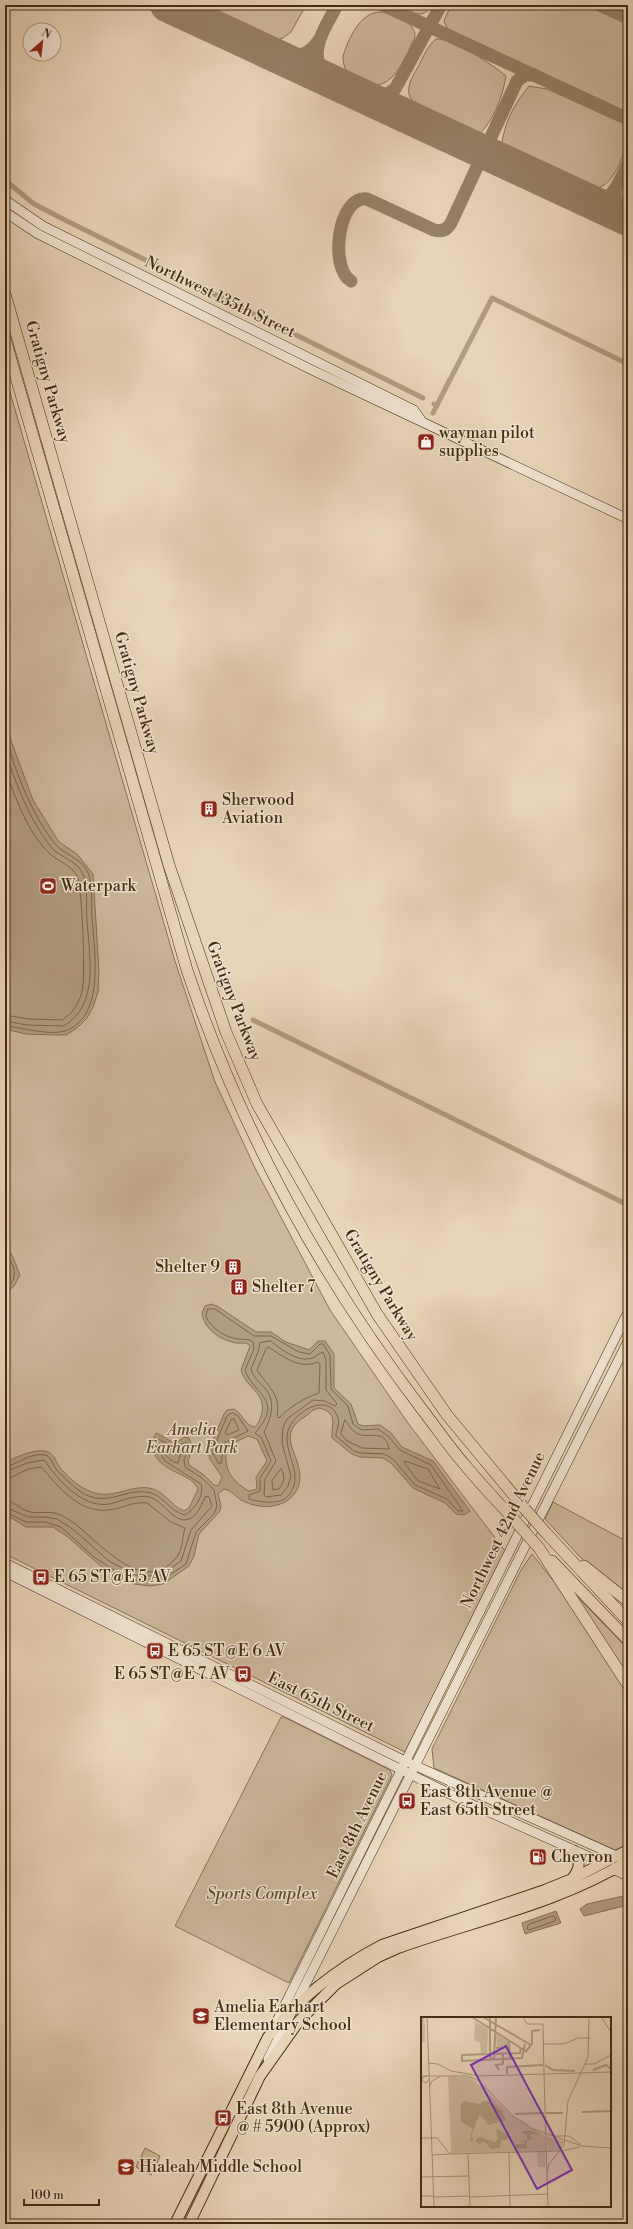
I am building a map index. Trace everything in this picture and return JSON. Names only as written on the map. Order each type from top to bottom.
[{"type":"highway","name":"Gratigny Parkway","points":[[5,294],[169,865],[203,967],[241,1068],[257,1104],[377,1314],[447,1415],[546,1533],[628,1621]]},
{"type":"highway","name":"Gratigny Parkway","points":[[5,339],[187,970],[204,1021],[234,1096],[288,1205],[336,1288],[390,1368],[464,1465],[539,1548],[628,1640]]},
{"type":"highway","points":[[546,1533],[608,1587],[628,1601]]},
{"type":"highway","points":[[539,1548],[628,1685]]},
{"type":"highway","points":[[615,1869],[628,1875]]},
{"type":"main road","name":"Northwest 135th Street","points":[[5,200],[44,226],[149,284],[312,370],[410,417],[421,420],[628,519]]},
{"type":"main road","name":"Northwest 135th Street","points":[[5,212],[38,234],[149,284]]},
{"type":"main road","name":"Northwest 42nd Avenue","points":[[405,1761],[628,1312]]},
{"type":"main road","points":[[619,1331],[628,1336]]},
{"type":"main road","name":"Northwest 42nd Avenue","points":[[412,1775],[628,1340]]},
{"type":"main road","points":[[566,1438],[577,1443]]},
{"type":"main road","name":"East 65th Street","points":[[5,1563],[405,1761],[628,1861]]},
{"type":"main road","name":"East 65th Street","points":[[5,1572],[301,1718],[401,1770],[615,1869]]},
{"type":"main road","name":"East 8th Avenue","points":[[175,2224],[405,1761]]},
{"type":"main road","name":"East 8th Avenue","points":[[189,2224],[291,2012],[412,1775]]},
{"type":"main road","points":[[572,1879],[578,1871],[580,1863],[574,1850]]},
{"type":"main road","points":[[268,2037],[291,2012],[334,1974],[382,1945],[572,1879],[628,1850]]},
{"type":"main road","points":[[260,2076],[298,2021],[318,1999],[362,1966],[398,1948],[564,1892],[615,1869],[628,1861]]},
{"type":"main road","points":[[351,1872],[361,1877]]},
{"type":"main road","points":[[236,2102],[245,2107]]},
{"type":"main road","points":[[186,2203],[197,2208]]},
{"type":"green space","points":[[194,5],[306,5],[291,32],[283,38],[276,40],[263,38]]},
{"type":"green space","points":[[396,5],[432,5],[424,13],[416,14]]},
{"type":"green space","points":[[451,5],[586,5],[628,24],[628,113],[447,28],[444,21]]},
{"type":"green space","points":[[380,12],[391,14],[403,19],[412,27],[415,37],[400,67],[394,75],[379,85],[369,85],[357,81],[348,74],[345,68],[343,56],[348,42],[361,22],[373,13]]},
{"type":"green space","points":[[436,39],[462,47],[483,59],[506,76],[502,93],[493,116],[478,136],[449,126],[428,114],[412,101],[409,94],[409,86],[412,78],[428,47]]},
{"type":"green space","points":[[529,86],[547,89],[627,125],[627,139],[622,157],[614,174],[604,185],[591,189],[586,188],[501,148],[510,115]]},
{"type":"green space","points":[[628,183],[628,207],[623,202],[623,196]]},
{"type":"green space","name":"Amelia Earhart Park","points":[[5,375],[174,958],[215,1082],[256,1170],[330,1310],[408,1423],[505,1551],[405,1752],[5,1554]]},
{"type":"green space","points":[[553,1502],[628,1542],[628,1597],[580,1557],[545,1519]]},
{"type":"green space","points":[[532,1554],[560,1589],[628,1690],[628,1846],[617,1851],[434,1768],[432,1749],[521,1570]]},
{"type":"green space","points":[[567,1586],[628,1649],[628,1681]]},
{"type":"green space","name":"Sports Complex","points":[[281,1717],[284,1717],[390,1770],[392,1775],[289,1983],[175,1926]]},
{"type":"green space","points":[[145,2148],[160,2156],[156,2165],[141,2157]]},
{"type":"green space","points":[[140,2158],[155,2166],[151,2175],[136,2167]]},
{"type":"water","name":"Waterpark","points":[[5,674],[9,693],[8,722],[10,738],[33,800],[59,842],[77,854],[93,874],[99,971],[98,992],[93,1007],[87,1018],[77,1028],[66,1035],[26,1034],[5,1029]]},
{"type":"water","points":[[5,1247],[12,1255],[20,1275],[14,1286],[5,1293]]},
{"type":"water","points":[[211,1304],[217,1306],[256,1332],[271,1332],[286,1342],[309,1350],[318,1341],[325,1341],[334,1354],[334,1388],[351,1404],[358,1424],[363,1426],[380,1425],[391,1433],[402,1447],[433,1461],[470,1511],[464,1515],[456,1514],[445,1503],[413,1488],[391,1463],[383,1458],[360,1457],[352,1454],[332,1438],[332,1416],[325,1410],[319,1408],[313,1410],[297,1423],[292,1430],[290,1437],[291,1444],[299,1467],[300,1476],[299,1484],[292,1496],[281,1504],[267,1507],[250,1504],[224,1489],[218,1494],[221,1505],[220,1511],[199,1534],[194,1556],[189,1566],[163,1584],[150,1586],[134,1584],[104,1569],[68,1537],[53,1527],[26,1527],[5,1514],[5,1464],[14,1458],[27,1453],[40,1451],[46,1451],[52,1454],[65,1474],[78,1485],[87,1490],[99,1494],[106,1494],[135,1488],[154,1489],[179,1509],[184,1511],[189,1508],[198,1489],[194,1483],[159,1461],[154,1453],[151,1443],[156,1433],[173,1442],[177,1442],[184,1437],[189,1438],[193,1448],[188,1460],[189,1465],[204,1475],[214,1485],[218,1486],[222,1477],[210,1459],[208,1452],[224,1414],[227,1410],[234,1409],[248,1424],[255,1427],[261,1416],[262,1402],[244,1377],[241,1370],[250,1346],[245,1343],[230,1342],[209,1329],[203,1319],[202,1313],[205,1306]],"holes":[[[248,1436],[257,1439],[267,1461],[256,1477],[257,1489],[249,1491],[242,1487],[229,1473],[226,1461],[227,1446]]]},
{"type":"water","points":[[628,1895],[628,1905],[584,1916],[580,1909],[587,1904]]},
{"type":"water","points":[[556,1911],[561,1923],[525,1934],[522,1923]]},
{"type":"waterway","points":[[5,180],[34,204],[423,398]]},
{"type":"waterway","points":[[434,404],[437,405],[492,298],[628,364]]},
{"type":"waterway","points":[[433,413],[437,405]]},
{"type":"waterway","points":[[253,1020],[628,1205]]},
{"type":"taxiway","points":[[172,5],[178,10]]},
{"type":"taxiway","points":[[337,5],[325,27],[318,48],[317,57],[320,67],[327,76],[339,85]]},
{"type":"taxiway","points":[[383,5],[628,119]]},
{"type":"taxiway","points":[[366,97],[379,99],[395,89],[441,5]]},
{"type":"taxiway","points":[[600,5],[628,18]]},
{"type":"taxiway","points":[[274,55],[288,57],[300,55],[310,50],[319,40]]},
{"type":"taxiway","points":[[351,281],[344,274],[340,262],[339,248],[343,220],[349,208],[357,201],[367,199],[434,230],[441,231],[446,229],[451,223],[517,81],[525,75],[535,75]]},
{"type":"taxiway","points":[[590,202],[598,202],[605,199],[615,190],[628,163]]},
{"type":"taxiway","points":[[616,188],[614,204],[623,217]]},
{"type":"runway","points":[[167,5],[628,219]]},
{"type":"place","name":"wayman pilot supplies","points":[[426,442]]},
{"type":"place","name":"Sherwood Aviation","points":[[209,809]]},
{"type":"place","name":"Waterpark","points":[[48,886]]},
{"type":"place","name":"Shelter 9","points":[[233,1267]]},
{"type":"place","name":"Shelter 7","points":[[239,1287]]},
{"type":"place","name":"E 65 ST@E 5 AV","points":[[41,1577]]},
{"type":"place","name":"E 65 ST@E 6 AV","points":[[155,1651]]},
{"type":"place","name":"E 65 ST@E 7 AV","points":[[243,1674]]},
{"type":"place","name":"East 8th Avenue @ East 65th Street","points":[[407,1801]]},
{"type":"place","name":"Chevron","points":[[538,1857]]},
{"type":"place","name":"Amelia Earhart Elementary School","points":[[201,2016]]},
{"type":"place","name":"East 8th Avenue @ # 5900 (Approx)","points":[[223,2118]]},
{"type":"place","name":"Hialeah Middle School","points":[[126,2167]]}]
